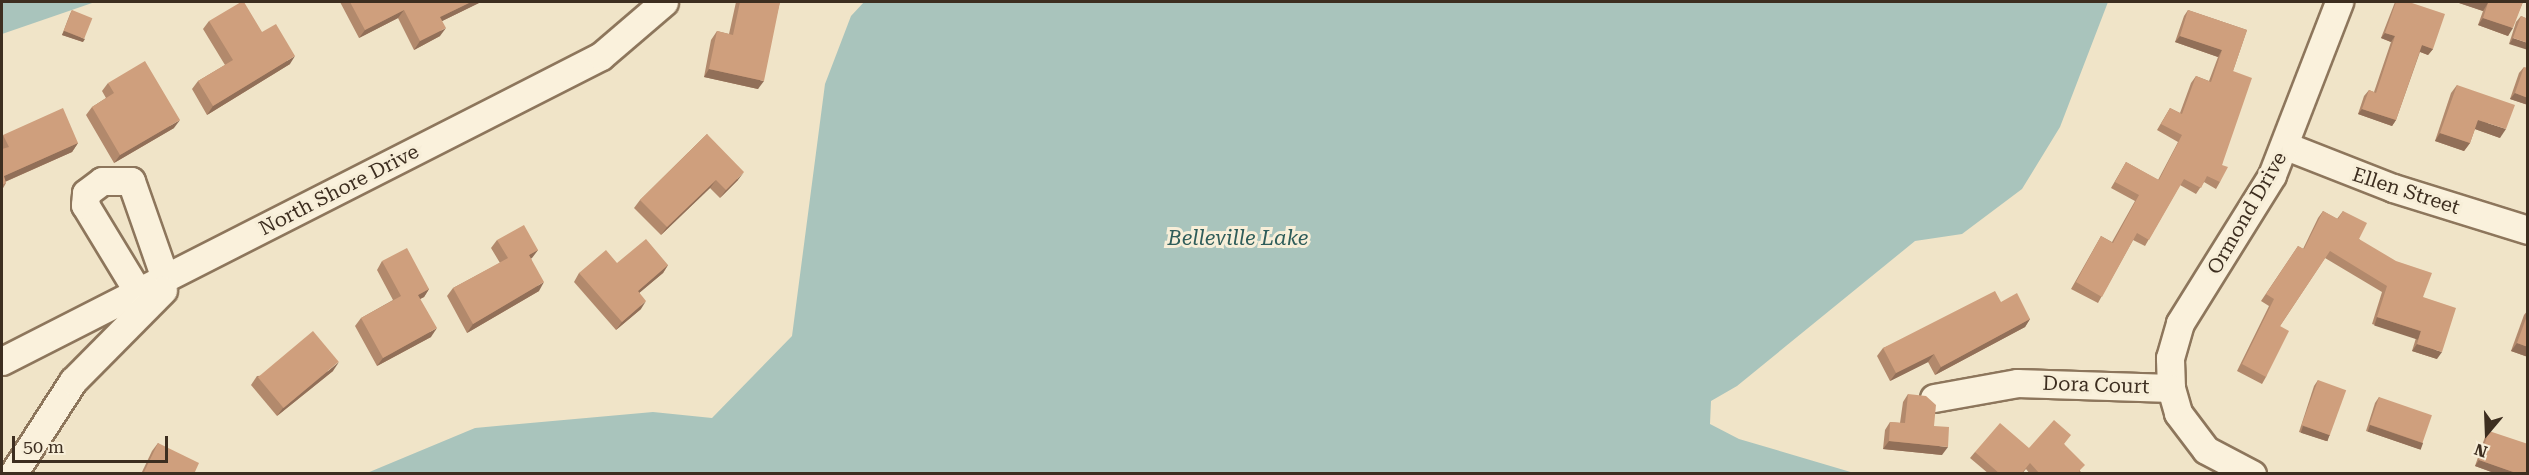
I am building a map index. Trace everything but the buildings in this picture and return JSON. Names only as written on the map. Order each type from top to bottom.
[{"type":"street","name":"North Shore Drive","points":[[2,362],[601,56],[664,2]]},
{"type":"street","name":"Ormond Drive","points":[[2170,388],[2170,358],[2180,323],[2286,146],[2338,2]]},
{"type":"street","name":"Ellen Street","points":[[2286,146],[2393,188],[2528,230]]},
{"type":"street","points":[[138,292],[85,205],[86,193],[102,181],[131,181],[165,278]]},
{"type":"street","points":[[13,474],[46,417],[103,345],[163,290],[234,243]]},
{"type":"street","name":"Dora Court","points":[[1934,398],[2017,383],[2170,388],[2178,413],[2205,450],[2252,474]]},
{"type":"water","points":[[2,2],[95,2],[2,34]]},
{"type":"water","name":"Belleville Lake","points":[[864,2],[2108,2],[2060,127],[2022,189],[1962,234],[1915,241],[1737,386],[1711,401],[1710,424],[1739,439],[1854,473],[367,473],[475,428],[653,412],[712,418],[792,336],[825,84],[851,16]]}]
